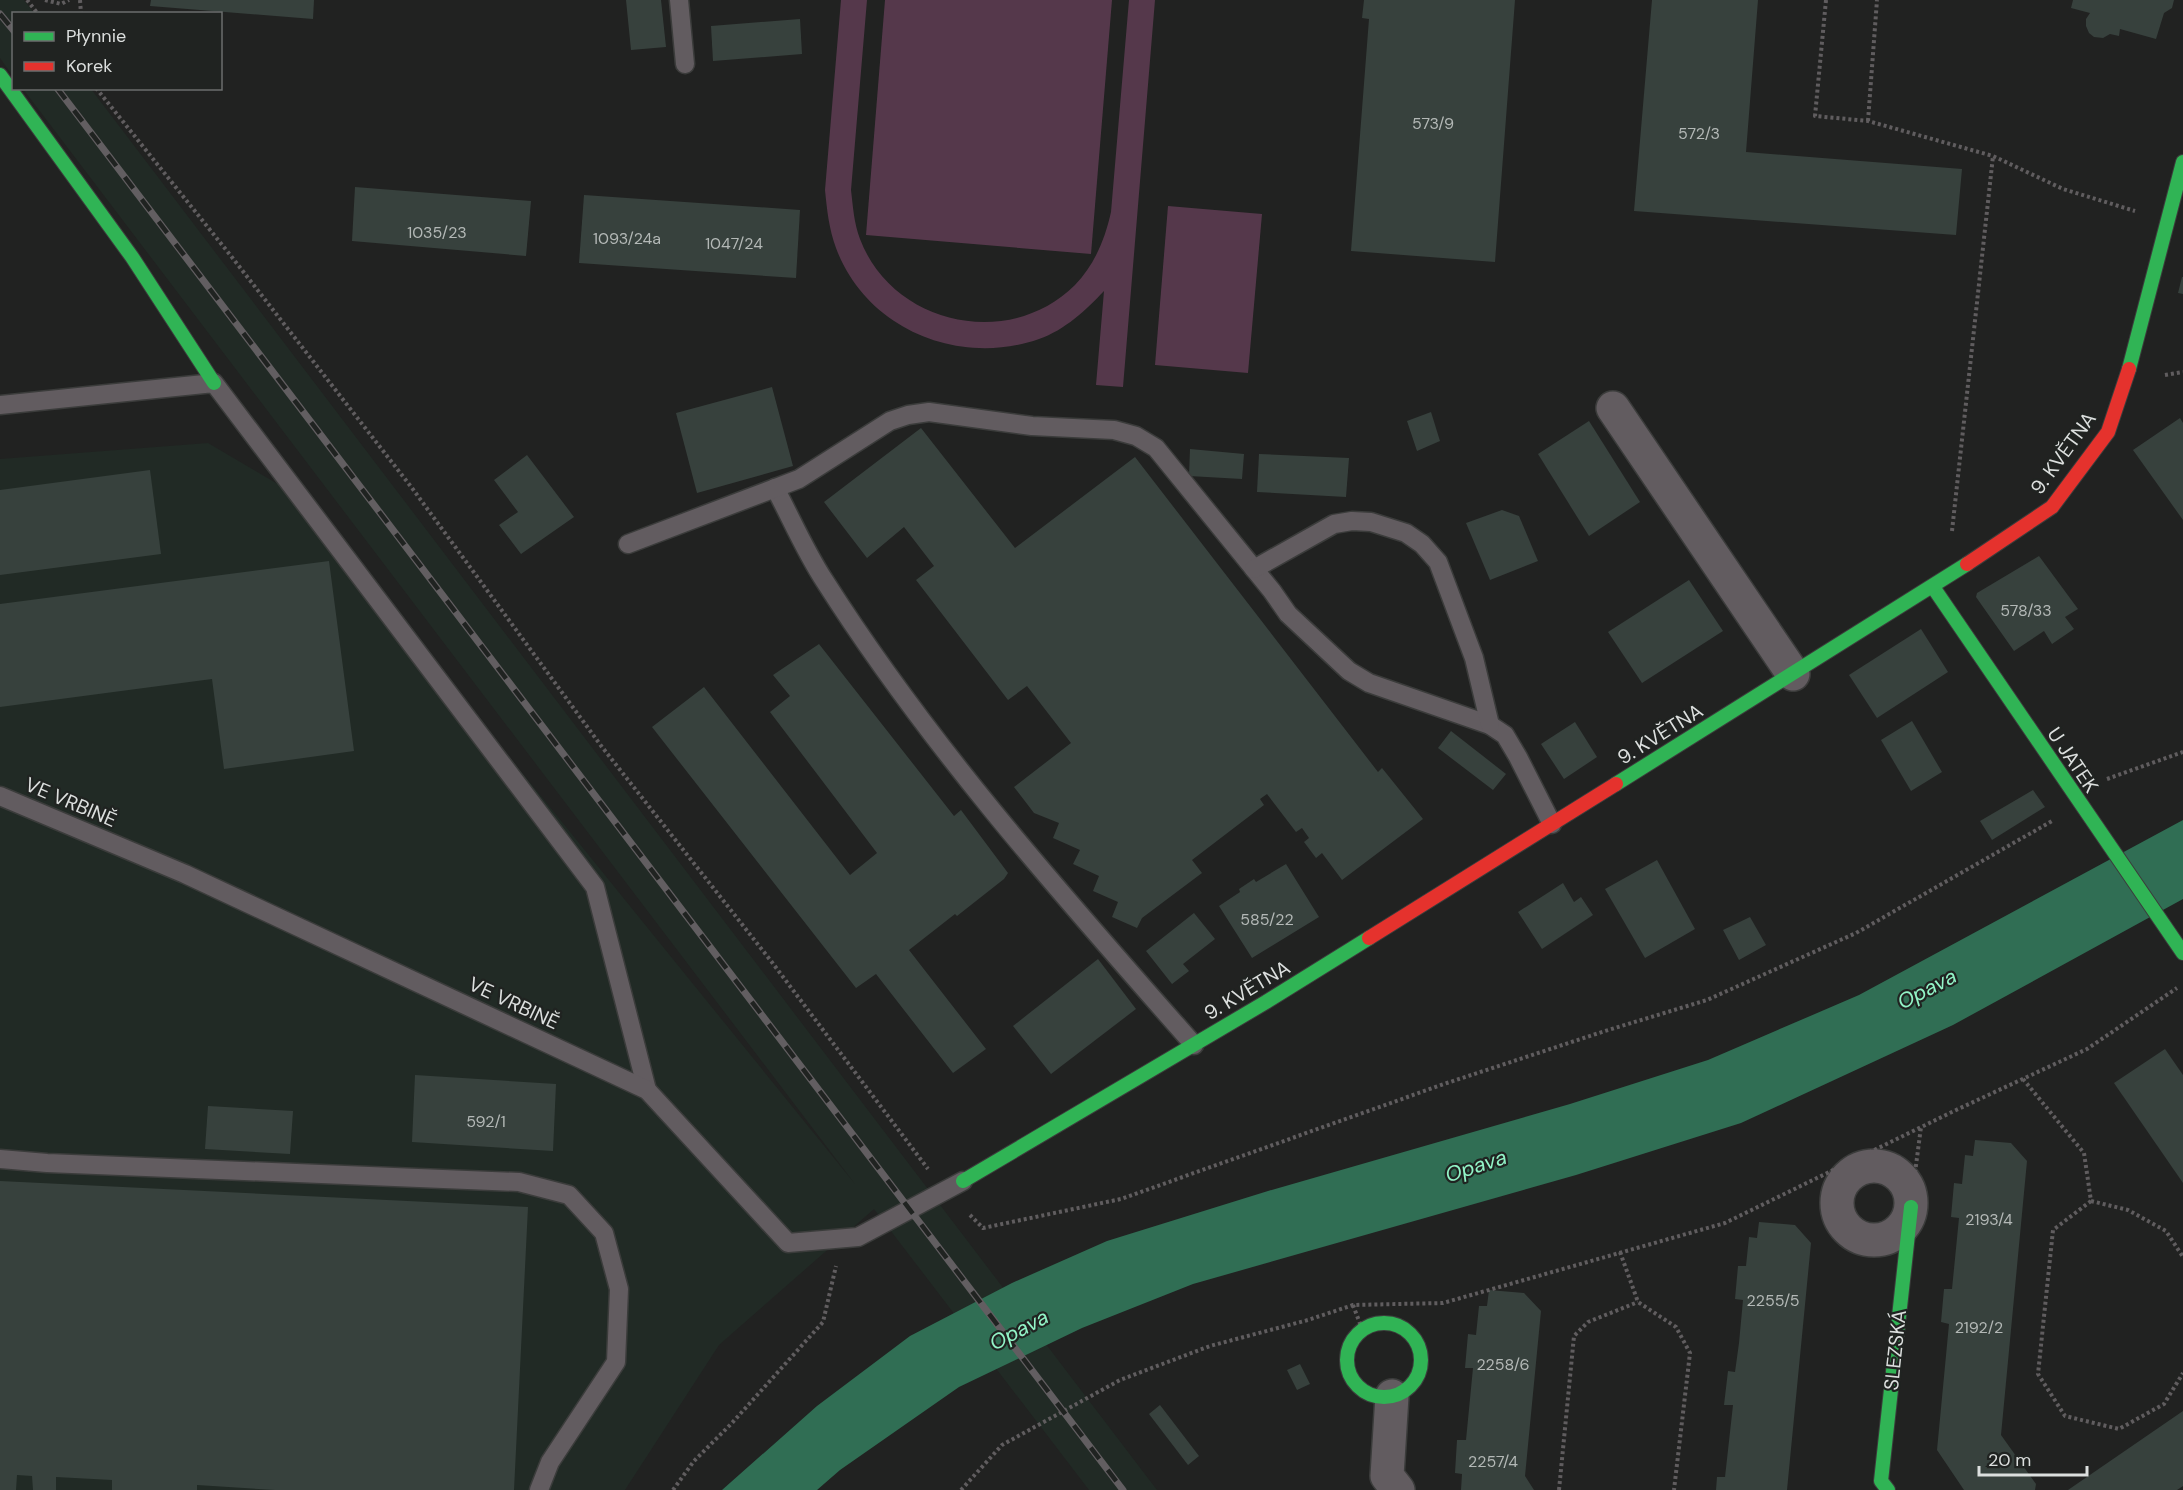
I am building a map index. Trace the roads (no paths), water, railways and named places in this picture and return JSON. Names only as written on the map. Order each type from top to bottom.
[{"type":"street","points":[[0,75],[132,257],[214,383]]},
{"type":"street","name":"9. KVĚTNA","points":[[963,1181],[1194,1045],[1552,824],[1933,587],[2052,507],[2108,432],[2126,382],[2183,162]]},
{"type":"street","points":[[1613,408],[1793,674]]},
{"type":"street","name":"U JATEK","points":[[1933,587],[2183,953]]},
{"type":"street","name":"SLEZSKÁ","points":[[1888,1490],[1881,1481],[1911,1207]]},
{"type":"street","points":[[1386,1322],[1398,1325],[1416,1340],[1420,1351],[1421,1363],[1412,1384],[1403,1392],[1392,1396],[1380,1397],[1367,1393],[1357,1386],[1350,1375],[1347,1363],[1348,1350],[1353,1339],[1362,1329],[1373,1324],[1386,1322]]},
{"type":"street","points":[[1392,1396],[1387,1476],[1398,1490]]},
{"type":"lane","points":[[679,0],[685,64]]},
{"type":"lane","points":[[0,405],[214,383],[595,887],[647,1090]]},
{"type":"lane","points":[[628,544],[799,478],[890,421],[908,415],[929,412],[1032,426],[1114,430],[1137,436],[1156,448],[1288,614],[1349,671],[1369,683],[1490,725],[1505,735],[1552,824]]},
{"type":"lane","points":[[775,488],[822,577],[934,738],[1058,890],[1194,1045]]},
{"type":"lane","points":[[1254,569],[1334,524],[1352,521],[1371,522],[1406,533],[1422,544],[1438,562],[1474,658],[1490,725]]},
{"type":"lane","name":"VE VRBINĚ","points":[[0,796],[185,874],[647,1090],[788,1243],[858,1237],[963,1181]]},
{"type":"lane","points":[[0,1159],[47,1163],[519,1182],[569,1195],[604,1233],[619,1289],[616,1362],[550,1462],[539,1490]]},
{"type":"water","name":"Opava","points":[[2183,820],[2183,899],[1953,1025],[1741,1123],[1576,1175],[1193,1284],[1082,1328],[959,1387],[840,1470],[817,1490],[722,1490],[817,1406],[910,1336],[1012,1283],[1107,1241],[1268,1191],[1570,1104],[1708,1060],[1859,995]]},
{"type":"railway","points":[[0,14],[12,29]]},
{"type":"railway","points":[[59,90],[1123,1490]]}]
